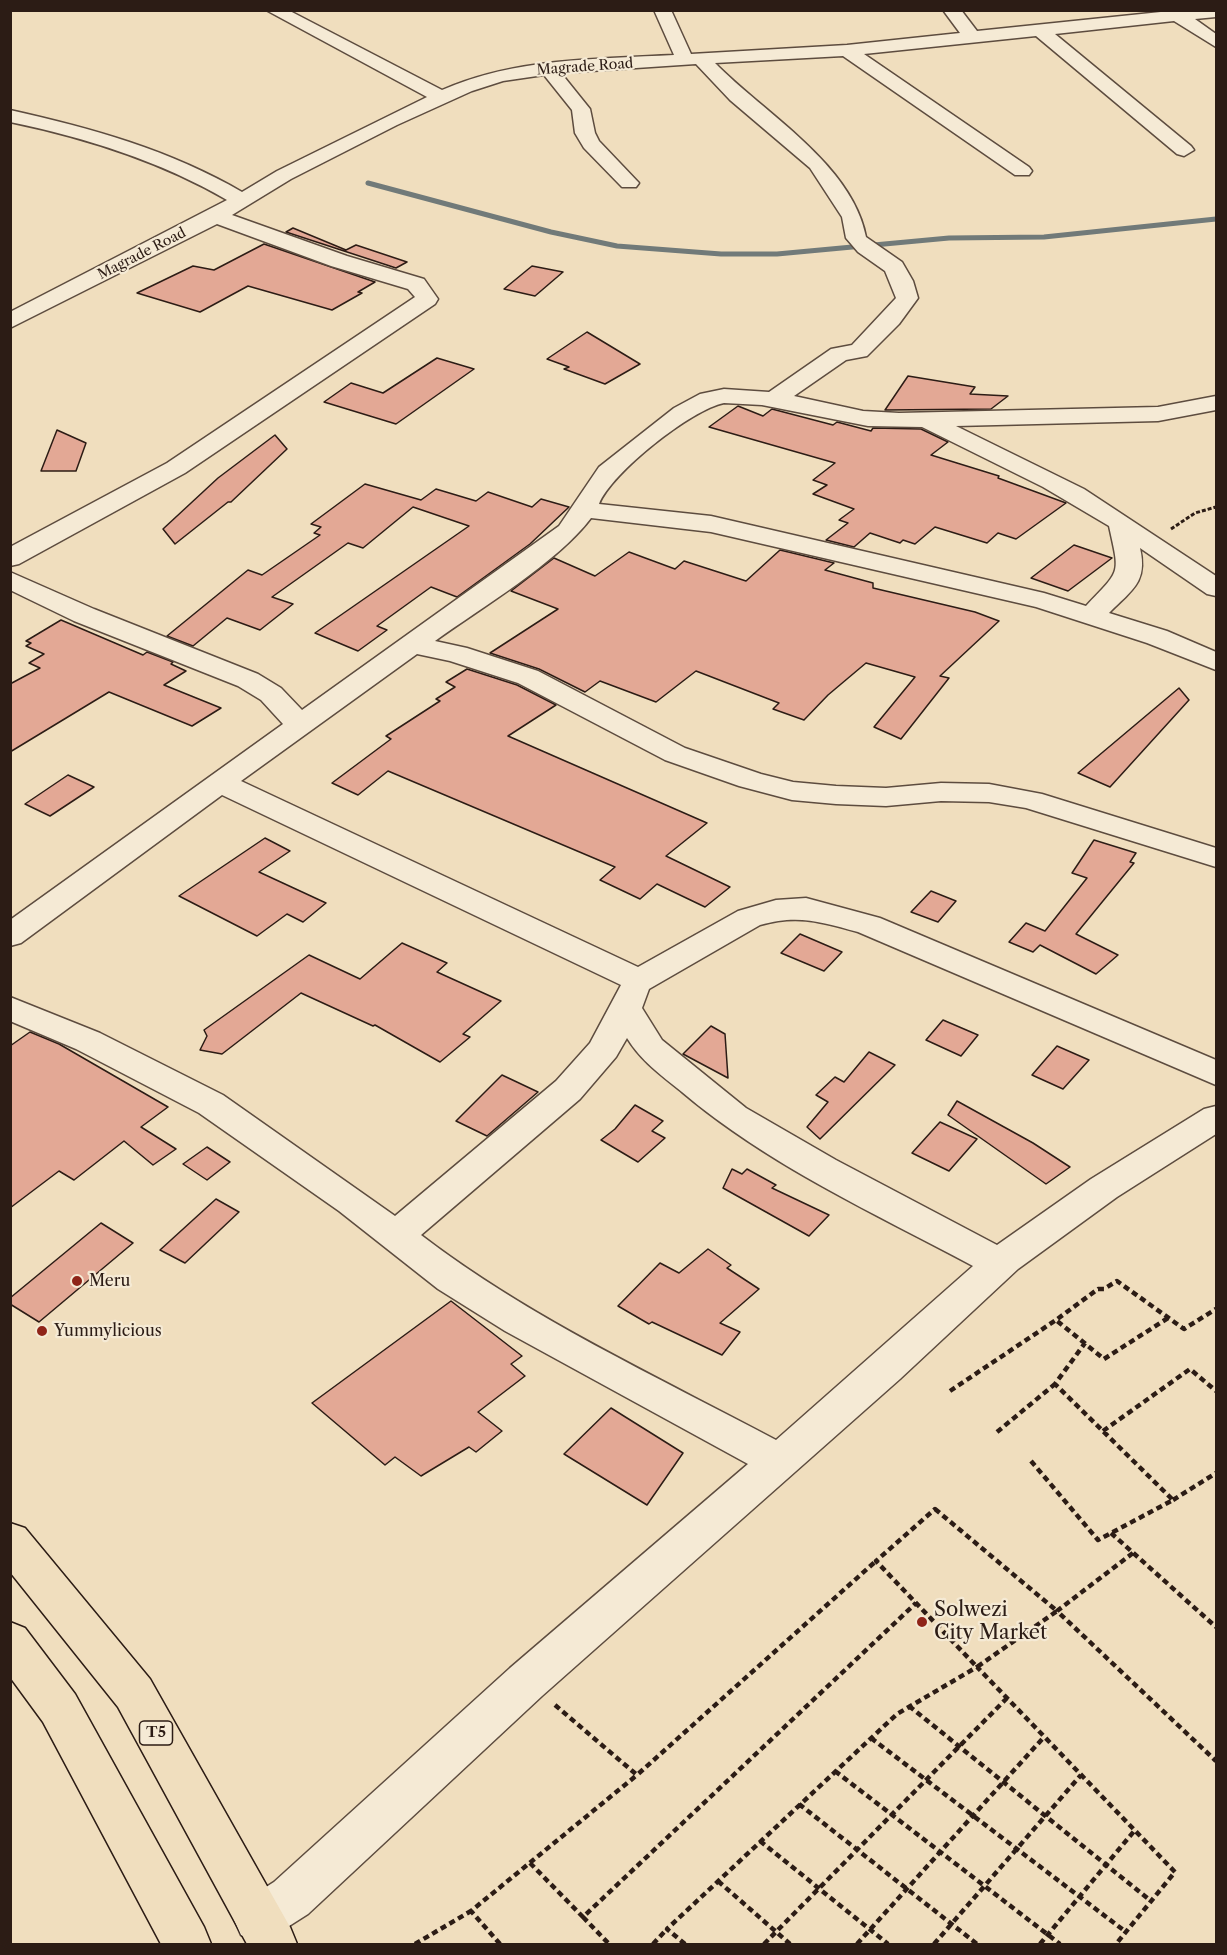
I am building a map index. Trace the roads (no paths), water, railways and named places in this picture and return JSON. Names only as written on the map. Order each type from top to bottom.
[{"type":"highway","name":"T5","points":[[10,1540],[134,1693],[266,1932]]},
{"type":"highway","points":[[10,1641],[59,1708],[187,1944]]},
{"type":"street","points":[[274,10],[441,97]]},
{"type":"street","points":[[662,10],[693,60],[818,164],[852,217],[856,238],[865,248],[894,267],[902,281],[907,298],[891,319],[859,351],[839,354],[773,400]]},
{"type":"street","points":[[951,10],[972,36]]},
{"type":"street","name":"Magrade Road","points":[[13,318],[216,216],[305,164],[441,97],[500,76],[548,68],[847,50],[1216,12]]},
{"type":"street","points":[[1178,16],[1216,42]]},
{"type":"street","points":[[1038,30],[1184,150]]},
{"type":"street","points":[[847,50],[1022,171]]},
{"type":"street","points":[[548,68],[581,109],[585,133],[591,144],[629,183]]},
{"type":"street","points":[[10,116],[158,156],[207,178],[242,200]]},
{"type":"street","points":[[10,558],[176,468],[428,299],[416,284],[339,261],[216,216]]},
{"type":"street","points":[[10,936],[91,875],[414,645],[568,531],[584,510],[590,490],[618,463],[694,406],[708,399],[725,397],[773,400],[860,418],[924,419],[1158,414],[1216,403]]},
{"type":"street","points":[[1047,479],[1031,436],[1031,425],[1050,417]]},
{"type":"street","points":[[924,419],[1092,503],[1216,588]]},
{"type":"street","points":[[584,510],[711,524],[1044,601],[1157,637],[1216,662]]},
{"type":"street","points":[[1092,615],[1125,581],[1131,566],[1120,524]]},
{"type":"street","points":[[10,580],[84,615],[256,684],[270,692],[287,708],[300,727]]},
{"type":"street","points":[[414,645],[457,654],[528,677],[665,750],[750,780],[792,791],[836,795],[885,797],[941,792],[999,795],[1030,800],[1216,858]]},
{"type":"street","points":[[256,684],[346,693]]},
{"type":"street","points":[[220,783],[563,942],[632,995],[650,1048],[734,1117],[823,1169],[999,1263]]},
{"type":"street","points":[[394,1237],[568,1090],[603,1049],[632,995],[748,918],[776,910],[806,908],[833,913],[869,926],[1216,1073]]},
{"type":"street","points":[[10,1008],[88,1041],[211,1104],[352,1202],[394,1237],[451,1279],[519,1321],[780,1461]]},
{"type":"street","points":[[266,1932],[291,1898],[526,1682],[780,1461],[999,1263],[1104,1188],[1216,1118]]},
{"type":"waterway","points":[[368,183],[551,232],[617,246],[721,254],[777,254],[949,238],[1044,237],[1216,219]]},
{"type":"place","name":"Meru","points":[[77,1281]]},
{"type":"place","name":"Yummylicious","points":[[42,1331]]},
{"type":"place","name":"Solwezi City Market","points":[[922,1622]]}]
